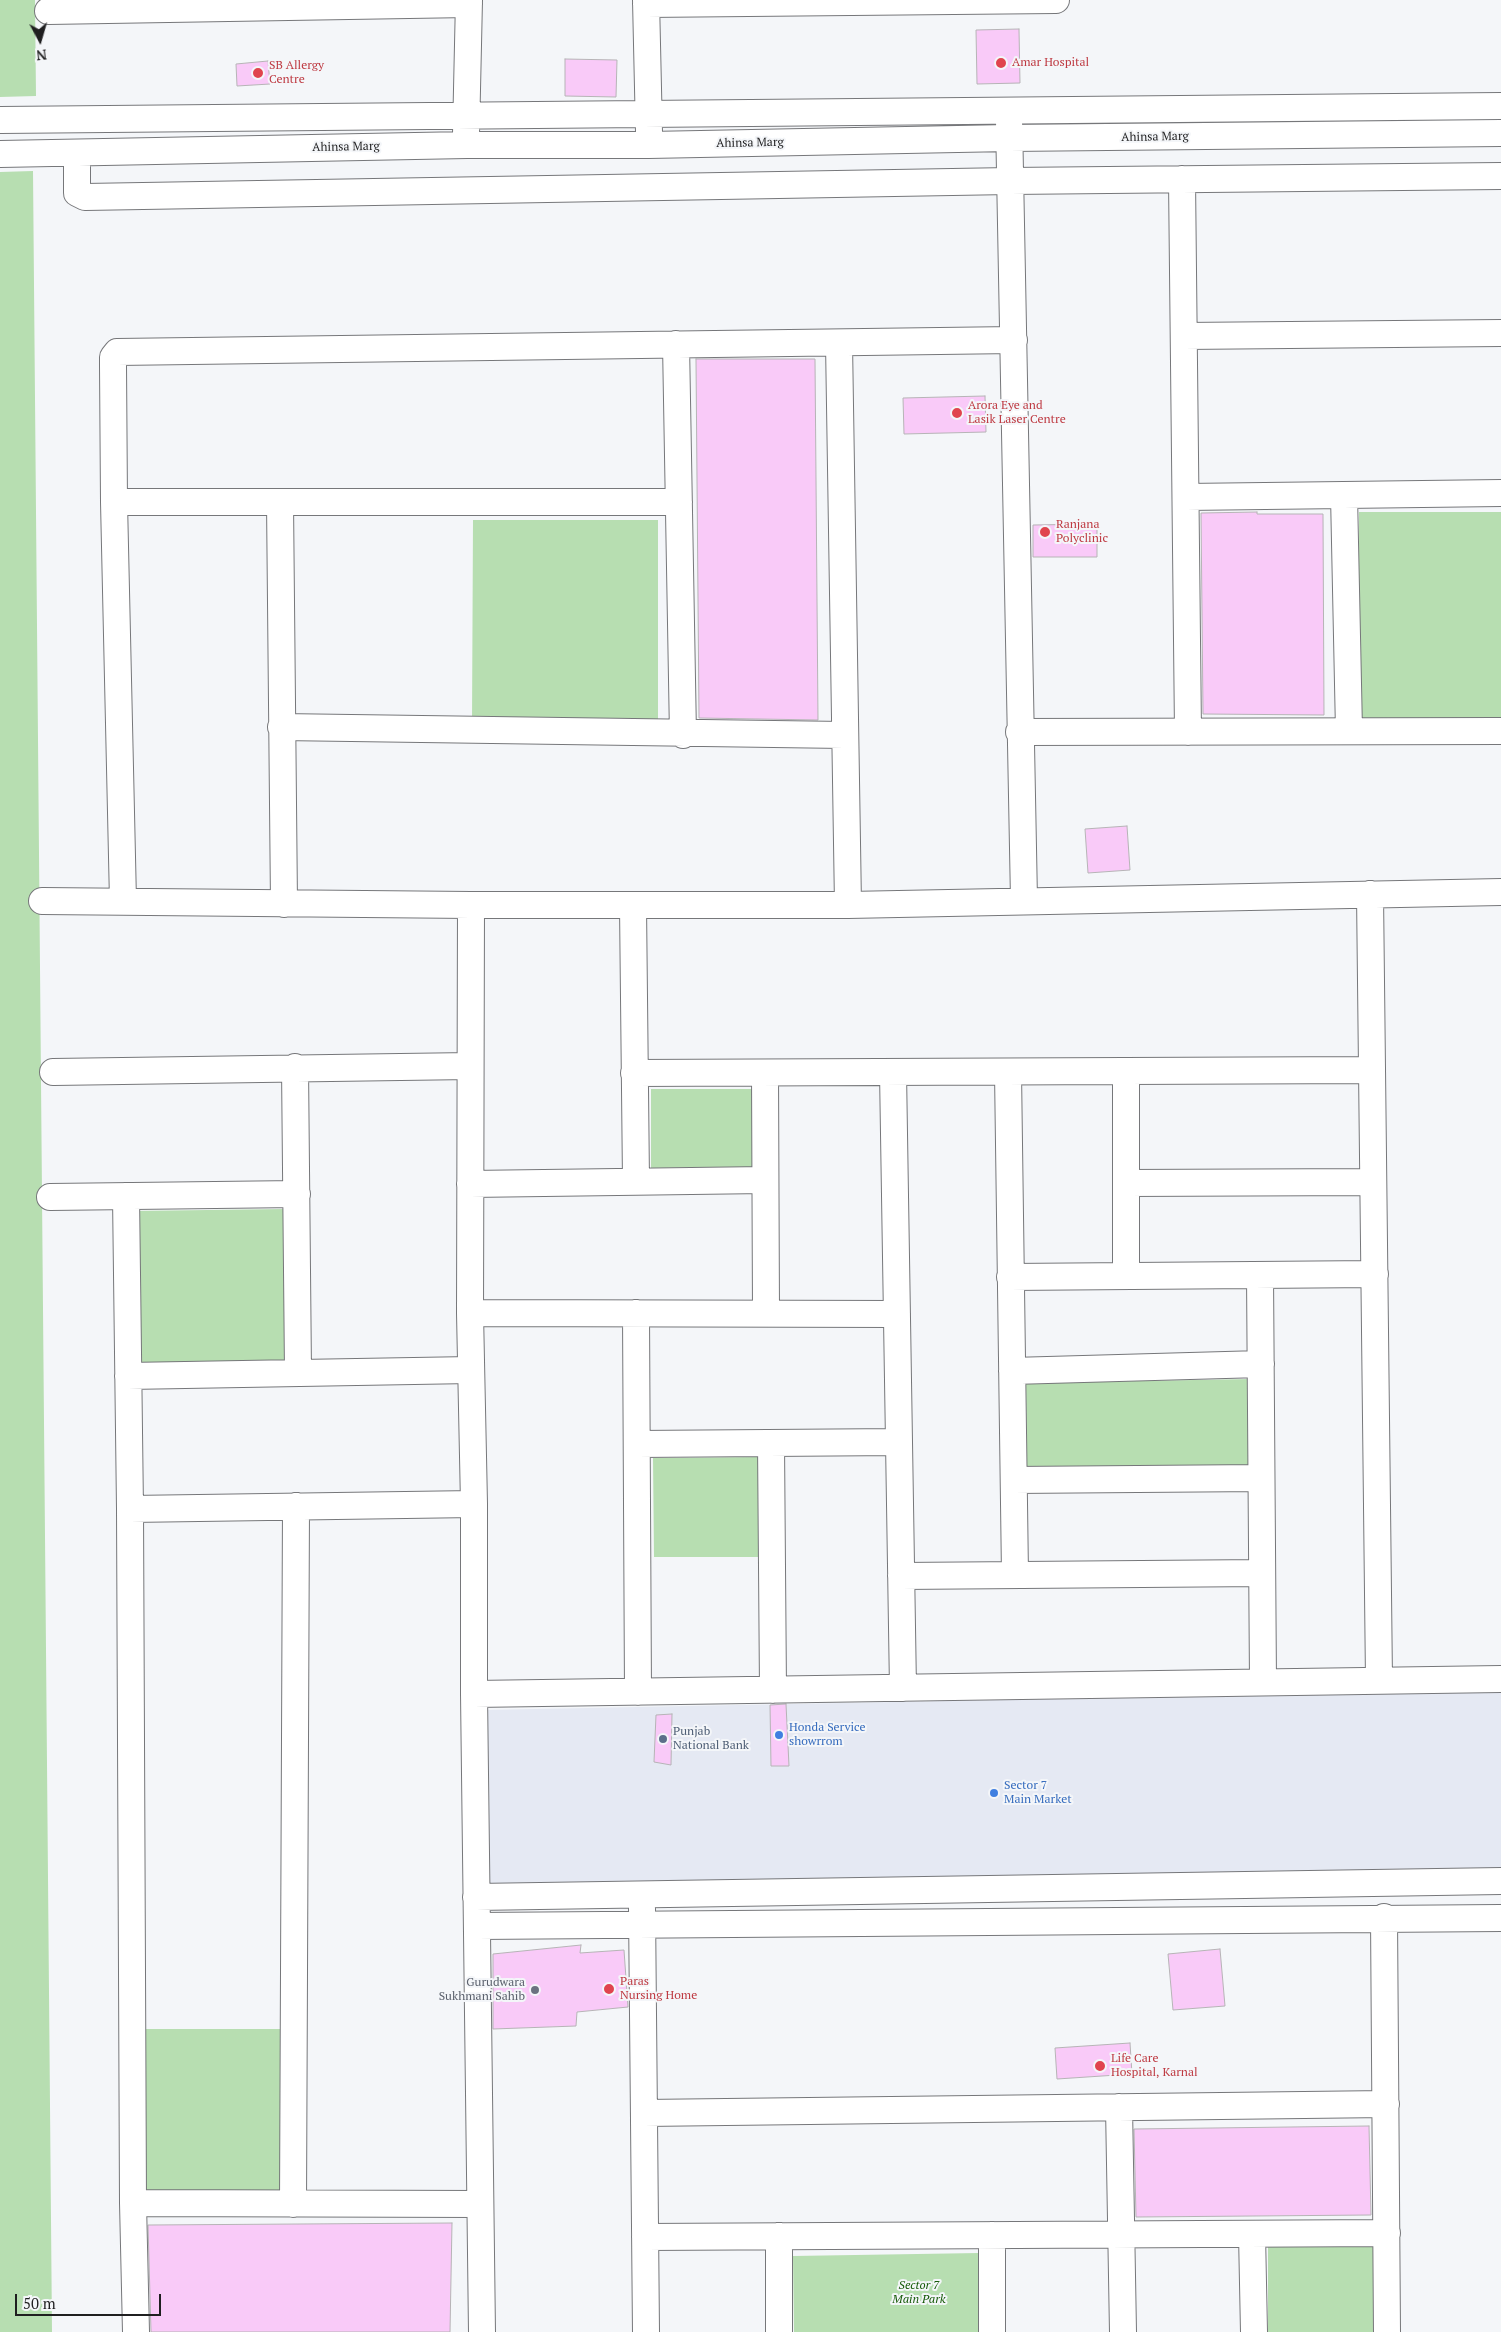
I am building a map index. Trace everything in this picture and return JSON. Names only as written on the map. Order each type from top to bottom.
[{"type":"street","points":[[649,145],[646,2],[1056,0]]},
{"type":"street","points":[[48,11],[121,5],[469,2],[466,145]]},
{"type":"street","points":[[0,120],[1010,109],[1501,106]]},
{"type":"street","points":[[1010,109],[1009,138],[1024,900]]},
{"type":"street","name":"Ahinsa Marg","points":[[0,154],[466,145],[649,145],[1009,138],[1501,133]]},
{"type":"street","points":[[76,153],[77,193],[85,197],[1010,181],[1501,176]]},
{"type":"street","points":[[1182,179],[1188,732]]},
{"type":"street","points":[[1184,336],[1501,333]]},
{"type":"street","points":[[123,901],[114,502],[113,357],[116,352],[1014,340]]},
{"type":"street","points":[[839,343],[848,904]]},
{"type":"street","points":[[676,344],[683,735]]},
{"type":"street","points":[[1186,497],[1501,494]]},
{"type":"street","points":[[1344,496],[1348,732]]},
{"type":"street","points":[[114,502],[679,502]]},
{"type":"street","points":[[280,502],[284,904]]},
{"type":"street","points":[[281,727],[683,735],[844,735]]},
{"type":"street","points":[[1020,732],[1501,731]]},
{"type":"street","points":[[42,901],[633,906],[1501,892]]},
{"type":"street","points":[[1370,894],[1379,1680]]},
{"type":"street","points":[[471,906],[470,1313],[474,1504],[474,1694],[482,2332]]},
{"type":"street","points":[[633,906],[636,1181]]},
{"type":"street","points":[[53,1072],[295,1067],[470,1066]]},
{"type":"street","points":[[295,1067],[298,1372]]},
{"type":"street","points":[[634,1073],[1372,1070]]},
{"type":"street","points":[[1126,1071],[1126,1276]]},
{"type":"street","points":[[893,1072],[903,1688]]},
{"type":"street","points":[[1008,1072],[1015,1575]]},
{"type":"street","points":[[765,1073],[766,1313]]},
{"type":"street","points":[[470,1184],[765,1180]]},
{"type":"street","points":[[1126,1183],[1373,1182]]},
{"type":"street","points":[[50,1197],[297,1194]]},
{"type":"street","points":[[126,1196],[130,1509],[133,2203],[136,2332]]},
{"type":"street","points":[[1010,1277],[1374,1274]]},
{"type":"street","points":[[1260,1275],[1263,1682]]},
{"type":"street","points":[[470,1313],[896,1314]]},
{"type":"street","points":[[636,1313],[638,1692]]},
{"type":"street","points":[[1012,1371],[1260,1364]]},
{"type":"street","points":[[128,1376],[471,1370]]},
{"type":"street","points":[[637,1444],[899,1442]]},
{"type":"street","points":[[771,1443],[773,1690]]},
{"type":"street","points":[[1014,1480],[1261,1478]]},
{"type":"street","points":[[130,1509],[474,1504]]},
{"type":"street","points":[[294,2204],[296,1506]]},
{"type":"street","points":[[901,1576],[1262,1573]]},
{"type":"street","points":[[474,1694],[1501,1678]]},
{"type":"street","points":[[476,1897],[1501,1881]]},
{"type":"street","points":[[1185,1886],[1185,1919]]},
{"type":"street","points":[[897,1922],[898,1891]]},
{"type":"street","points":[[642,1895],[646,2332]]},
{"type":"street","points":[[477,1926],[1384,1917],[1501,1918]]},
{"type":"street","points":[[1384,1917],[1387,2332]]},
{"type":"street","points":[[644,2113],[1386,2104]]},
{"type":"street","points":[[1119,2108],[1123,2332]]},
{"type":"street","points":[[133,2203],[480,2204]]},
{"type":"street","points":[[645,2237],[1387,2233]]},
{"type":"street","points":[[1252,2234],[1254,2332]]},
{"type":"street","points":[[992,2235],[992,2332]]},
{"type":"street","points":[[779,2236],[780,2332]]},
{"type":"shaded area","name":"Sector 7 Main Market","points":[[1501,1690],[1501,1876],[489,1884],[485,1710]]},
{"type":"green space","points":[[0,0],[35,0],[36,96],[0,97]]},
{"type":"green space","points":[[33,171],[52,2332],[0,2332],[0,172]]},
{"type":"green space","points":[[1359,512],[1501,512],[1501,718],[1359,719]]},
{"type":"green space","points":[[473,520],[658,520],[658,723],[472,722]]},
{"type":"green space","points":[[651,1089],[752,1089],[752,1167],[651,1168]]},
{"type":"green space","points":[[284,1209],[286,1364],[133,1365],[131,1211]]},
{"type":"green space","points":[[1250,1379],[1251,1467],[1027,1470],[1026,1383]]},
{"type":"green space","points":[[758,1457],[758,1557],[654,1557],[653,1458]]},
{"type":"green space","points":[[145,2029],[283,2029],[283,2193],[145,2194]]},
{"type":"green space","points":[[1268,2247],[1374,2247],[1374,2332],[1268,2332]]},
{"type":"green space","name":"Sector 7 Main Park","points":[[979,2253],[980,2332],[794,2332],[793,2256]]},
{"type":"building","points":[[1019,29],[1020,83],[977,84],[976,30]]},
{"type":"building","points":[[565,59],[617,60],[616,97],[565,96]]},
{"type":"building","points":[[268,61],[270,84],[237,86],[236,64]]},
{"type":"building","points":[[696,359],[815,359],[818,720],[699,718]]},
{"type":"building","points":[[985,396],[986,432],[904,434],[903,398]]},
{"type":"building","points":[[1257,512],[1257,514],[1323,514],[1324,715],[1203,714],[1201,513]]},
{"type":"building","points":[[1097,524],[1097,557],[1033,557],[1033,525]]},
{"type":"building","points":[[1127,826],[1130,870],[1088,873],[1085,829]]},
{"type":"building","name":"Honda Service showrrom","points":[[786,1704],[789,1766],[771,1766],[770,1705]]},
{"type":"building","name":"Punjab National Bank","points":[[672,1714],[671,1765],[654,1762],[656,1715]]},
{"type":"building","name":"Gurudwara Sukhmani Sahib","points":[[581,1945],[580,1953],[624,1950],[628,2007],[577,2012],[576,2026],[493,2029],[493,1954]]},
{"type":"building","points":[[1220,1949],[1225,2006],[1173,2010],[1168,1954]]},
{"type":"building","points":[[1130,2043],[1132,2074],[1057,2079],[1055,2048]]},
{"type":"building","points":[[1369,2126],[1371,2215],[1136,2217],[1134,2129]]},
{"type":"building","points":[[452,2223],[450,2332],[151,2332],[148,2225]]},
{"type":"place","name":"Amar Hospital","points":[[1001,63]]},
{"type":"place","name":"SB Allergy Centre","points":[[258,73]]},
{"type":"place","name":"Arora Eye and Lasik Laser Centre","points":[[957,413]]},
{"type":"place","name":"Ranjana Polyclinic","points":[[1045,532]]},
{"type":"place","name":"Honda Service showrrom","points":[[779,1735]]},
{"type":"place","name":"Punjab National Bank","points":[[663,1739]]},
{"type":"place","name":"Sector 7 Main Market","points":[[994,1793]]},
{"type":"place","name":"Paras Nursing Home","points":[[609,1989]]},
{"type":"place","name":"Gurudwara Sukhmani Sahib","points":[[535,1990]]},
{"type":"place","name":"Life Care Hospital, Karnal","points":[[1100,2066]]}]
